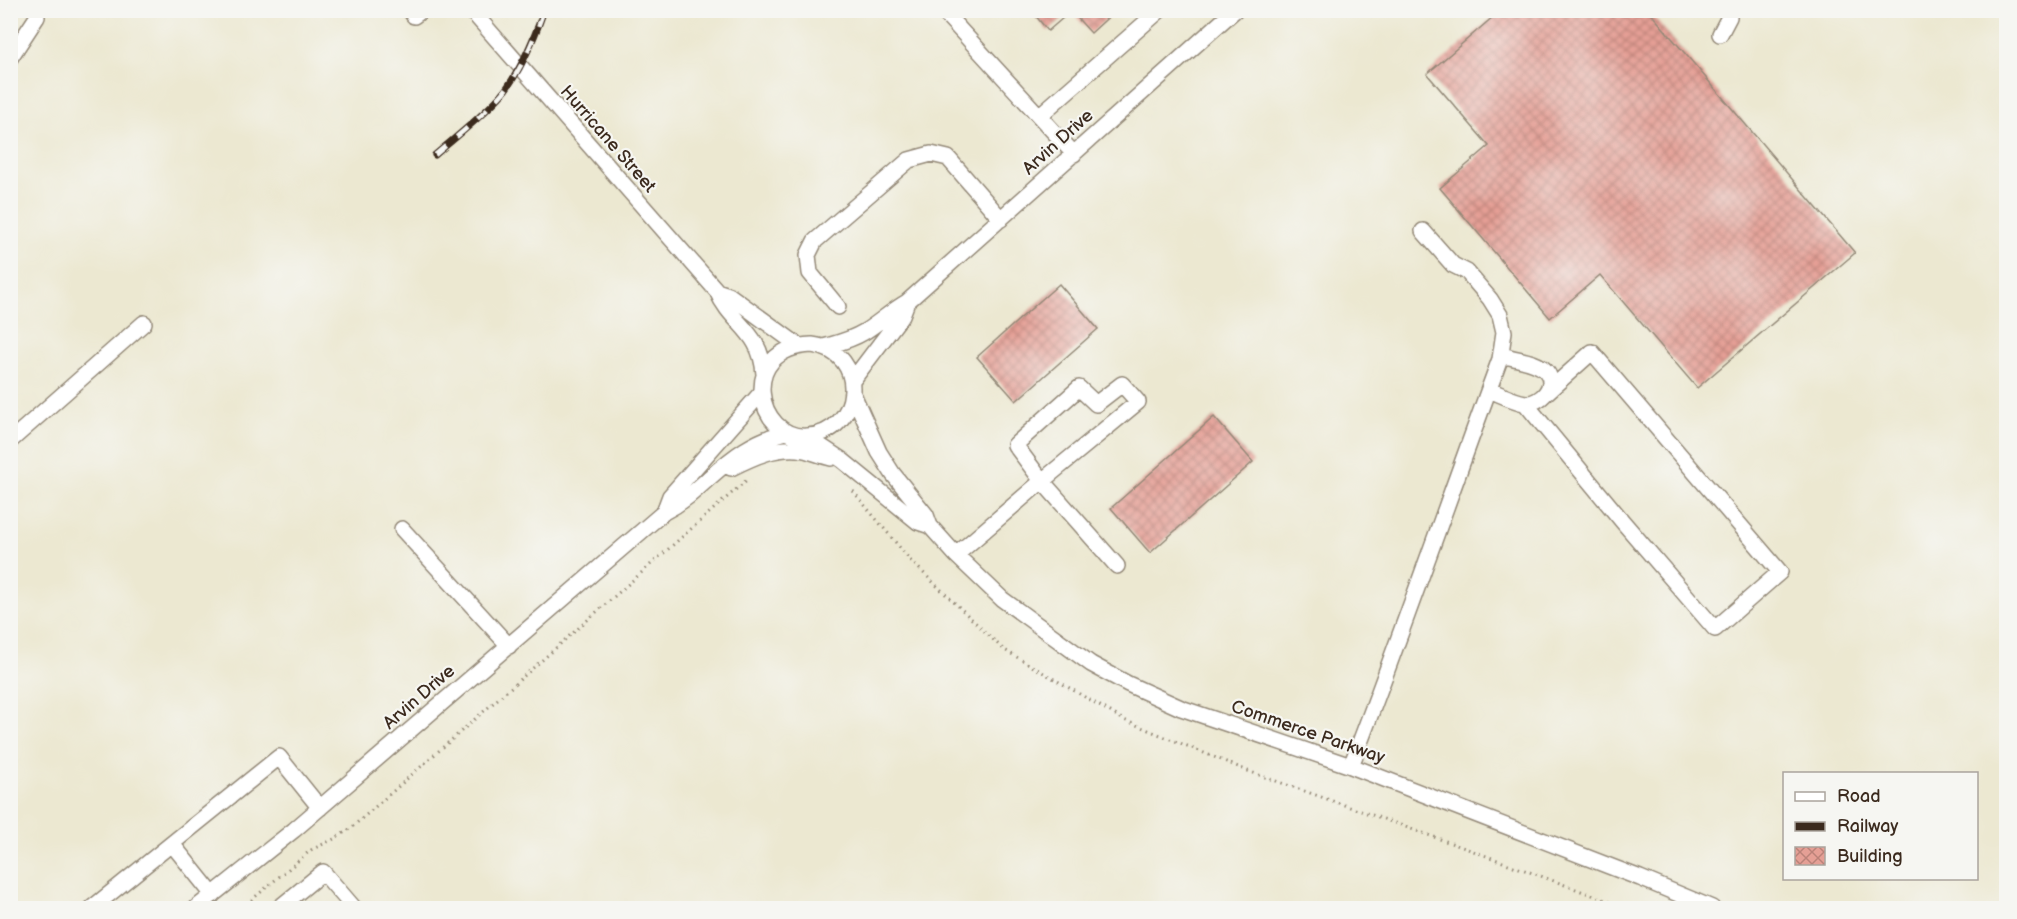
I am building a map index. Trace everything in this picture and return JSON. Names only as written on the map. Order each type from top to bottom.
[{"type":"street","points":[[410,10],[414,16],[422,10]]},
{"type":"street","points":[[942,10],[1074,154]]},
{"type":"street","points":[[1039,116],[1160,10]]},
{"type":"street","name":"Arvin Drive","points":[[799,346],[824,346],[847,341],[907,302],[1235,10]]},
{"type":"street","points":[[1720,34],[1729,17],[1729,10]]},
{"type":"street","name":"Hurricane Street","points":[[478,13],[717,291],[722,302],[758,347],[763,359],[764,374]]},
{"type":"street","points":[[10,58],[37,17]]},
{"type":"street","points":[[838,307],[810,273],[808,255],[815,241],[909,160],[931,154],[948,158],[1001,219]]},
{"type":"street","points":[[1351,766],[1394,655],[1500,359],[1504,332],[1500,315],[1467,272],[1453,264],[1423,231]]},
{"type":"street","name":"Hurricane Street","points":[[717,291],[729,295],[799,346]]},
{"type":"street","name":"Arvin Drive","points":[[196,909],[320,808],[664,512],[679,505],[748,447],[765,438],[786,432],[807,436],[831,428],[846,412],[852,388],[902,315],[907,302]]},
{"type":"street","points":[[10,441],[144,323]]},
{"type":"street","points":[[786,432],[770,415],[761,393],[764,374],[778,356],[799,346]]},
{"type":"street","points":[[824,346],[842,360],[852,388]]},
{"type":"street","points":[[1489,390],[1525,403],[1715,629],[1780,572],[1592,352],[1539,400],[1525,403]]},
{"type":"street","points":[[1500,359],[1506,356],[1539,366],[1546,371],[1549,386],[1545,394]]},
{"type":"street","points":[[956,555],[1042,481],[1138,402],[1122,384],[1096,404],[1079,388],[1015,445],[1042,481],[1117,566]]},
{"type":"street","name":"Commerce Parkway","points":[[852,388],[879,452],[893,474],[926,515],[930,526],[956,555],[1002,599],[1091,664],[1181,708],[1351,766],[1640,878],[1712,909]]},
{"type":"street","name":"Arvin Drive","points":[[664,512],[670,496],[761,393]]},
{"type":"street","name":"Commerce Parkway","points":[[807,436],[842,460],[918,522],[930,526]]},
{"type":"street","points":[[709,478],[749,459],[784,449],[803,450],[842,460]]},
{"type":"street","points":[[402,529],[509,646]]},
{"type":"street","points":[[92,909],[279,757],[320,808]]},
{"type":"street","points":[[172,844],[213,895]]},
{"type":"street","points":[[279,909],[323,872],[354,909]]},
{"type":"path","points":[[242,909],[311,850],[350,829],[731,493],[756,474]]},
{"type":"path","points":[[853,491],[911,561],[1003,649],[1124,720],[1248,771],[1466,848],[1626,909]]},
{"type":"building","points":[[1031,10],[1116,10],[1091,33],[1071,11],[1048,31]]},
{"type":"building","points":[[1501,10],[1648,10],[1855,253],[1697,388],[1600,275],[1550,318],[1440,188],[1489,146],[1427,74]]},
{"type":"building","points":[[1059,284],[1098,329],[1016,401],[977,357]]},
{"type":"building","points":[[1214,417],[1253,462],[1150,553],[1111,508]]},
{"type":"railway","points":[[435,155],[503,93],[527,53],[544,10]]}]
